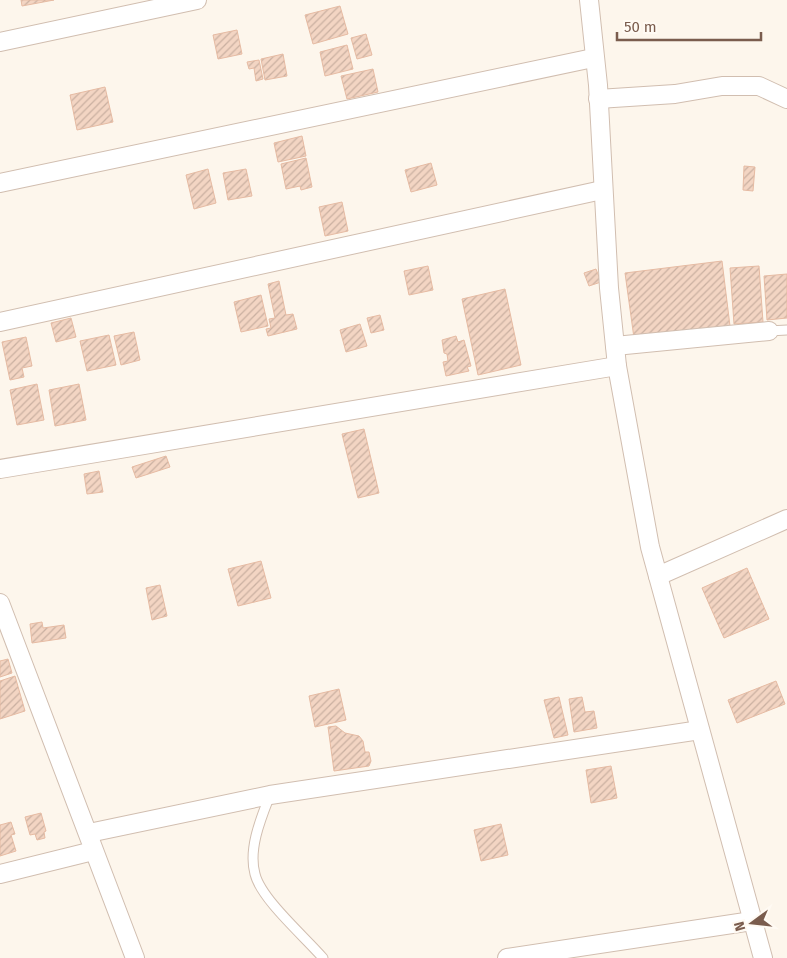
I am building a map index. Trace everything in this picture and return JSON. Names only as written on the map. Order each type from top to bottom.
[{"type":"street","points":[[0,42],[196,0]]},
{"type":"street","points":[[589,0],[598,99],[602,190],[617,366],[650,547],[763,958]]},
{"type":"street","points":[[0,183],[593,58]]},
{"type":"street","points":[[598,99],[675,94],[722,86],[759,86],[787,99]]},
{"type":"street","points":[[0,322],[602,190]]},
{"type":"street","points":[[615,346],[769,331]]},
{"type":"street","points":[[0,469],[617,366]]},
{"type":"street","points":[[658,576],[787,518]]},
{"type":"street","points":[[0,602],[135,958]]},
{"type":"street","points":[[89,833],[270,795],[700,730]]},
{"type":"street","points":[[0,874],[93,851]]},
{"type":"street","points":[[507,958],[752,920]]},
{"type":"lane","points":[[769,331],[787,330]]},
{"type":"lane","points":[[270,795],[256,838],[254,874],[268,898],[323,958]]},
{"type":"building","points":[[21,0],[54,0],[22,6]]},
{"type":"building","points":[[340,6],[348,34],[313,44],[305,15]]},
{"type":"building","points":[[237,30],[242,54],[218,59],[213,35]]},
{"type":"building","points":[[366,34],[372,55],[357,59],[351,38]]},
{"type":"building","points":[[347,45],[353,69],[325,76],[320,52]]},
{"type":"building","points":[[283,54],[287,76],[265,80],[261,59]]},
{"type":"building","points":[[259,60],[263,79],[256,81],[254,68],[249,69],[247,62]]},
{"type":"building","points":[[373,69],[378,92],[347,99],[341,76]]},
{"type":"building","points":[[105,87],[113,122],[77,130],[70,95]]},
{"type":"building","points":[[302,136],[306,156],[278,162],[274,143]]},
{"type":"building","points":[[306,158],[312,187],[301,190],[300,186],[286,189],[281,164]]},
{"type":"building","points":[[431,163],[437,185],[411,192],[405,170]]},
{"type":"building","points":[[744,166],[755,167],[753,191],[743,190]]},
{"type":"building","points":[[208,169],[216,203],[194,209],[186,175]]},
{"type":"building","points":[[246,169],[252,196],[228,200],[223,173]]},
{"type":"building","points":[[342,202],[348,231],[325,236],[319,207]]},
{"type":"building","points":[[722,261],[730,326],[634,338],[625,273]]},
{"type":"building","points":[[428,266],[433,290],[409,295],[404,271]]},
{"type":"building","points":[[759,266],[763,322],[734,324],[730,268]]},
{"type":"building","points":[[596,269],[601,282],[589,286],[584,273]]},
{"type":"building","points":[[787,274],[787,318],[767,320],[764,276]]},
{"type":"building","points":[[279,281],[286,315],[293,314],[297,329],[268,336],[266,329],[271,328],[269,319],[275,318],[268,284]]},
{"type":"building","points":[[505,289],[521,365],[478,375],[462,299]]},
{"type":"building","points":[[261,295],[268,326],[241,332],[234,302]]},
{"type":"building","points":[[380,315],[384,330],[371,333],[367,318]]},
{"type":"building","points":[[71,318],[76,337],[56,342],[51,323]]},
{"type":"building","points":[[360,324],[367,346],[346,352],[340,330]]},
{"type":"building","points":[[134,332],[140,360],[121,365],[114,336]]},
{"type":"building","points":[[109,335],[116,365],[87,371],[80,341]]},
{"type":"building","points":[[456,336],[458,342],[464,340],[471,366],[467,367],[469,371],[446,376],[443,362],[448,361],[447,354],[444,353],[442,340]]},
{"type":"building","points":[[26,337],[32,366],[22,368],[24,377],[10,380],[2,342]]},
{"type":"building","points":[[37,384],[44,420],[17,425],[10,390]]},
{"type":"building","points":[[79,384],[86,420],[55,426],[49,390]]},
{"type":"building","points":[[364,429],[379,493],[358,498],[342,434]]},
{"type":"building","points":[[166,456],[170,467],[136,478],[132,467]]},
{"type":"building","points":[[99,471],[103,492],[87,494],[84,474]]},
{"type":"building","points":[[261,561],[271,598],[238,606],[228,569]]},
{"type":"building","points":[[747,568],[769,619],[724,638],[702,588]]},
{"type":"building","points":[[160,585],[167,616],[152,620],[146,588]]},
{"type":"building","points":[[42,622],[43,628],[64,625],[66,638],[32,643],[30,624]]},
{"type":"building","points":[[8,659],[12,673],[0,677],[0,661]]},
{"type":"building","points":[[15,676],[25,711],[0,719],[0,681]]},
{"type":"building","points":[[776,681],[785,704],[737,723],[728,700]]},
{"type":"building","points":[[339,689],[346,720],[315,727],[309,696]]},
{"type":"building","points":[[559,697],[568,735],[554,738],[544,700]]},
{"type":"building","points":[[582,697],[585,712],[594,711],[597,728],[574,732],[569,699]]},
{"type":"building","points":[[336,726],[345,733],[359,736],[363,741],[365,752],[369,752],[371,761],[369,766],[334,771],[328,727]]},
{"type":"building","points":[[611,766],[617,798],[591,803],[586,770]]},
{"type":"building","points":[[41,813],[46,831],[44,832],[45,838],[37,840],[35,834],[30,835],[25,817]]},
{"type":"building","points":[[11,822],[15,834],[11,835],[16,851],[0,856],[0,825]]},
{"type":"building","points":[[501,824],[508,855],[481,861],[474,830]]}]
